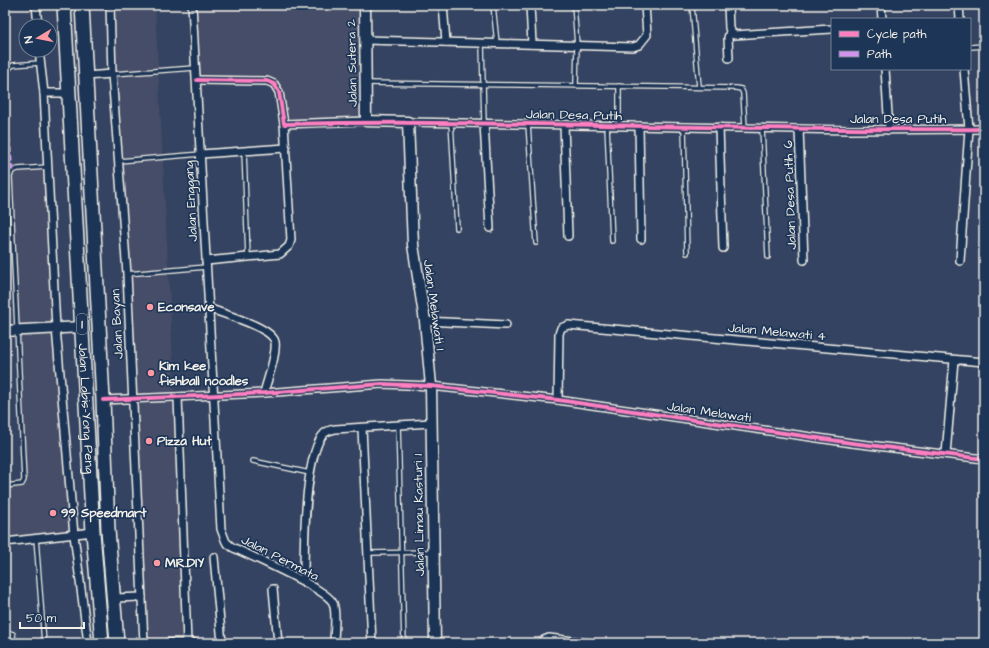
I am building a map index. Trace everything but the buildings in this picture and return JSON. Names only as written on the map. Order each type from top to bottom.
[{"type":"highway","name":"Jalan Labis-Yong Peng","points":[[64,5],[93,532],[102,643]]},
{"type":"highway","name":"Jalan Labis-Yong Peng","points":[[82,5],[104,400],[108,530],[117,643]]},
{"type":"highway","points":[[76,209],[86,205],[92,206]]},
{"type":"street","points":[[36,5],[37,18]]},
{"type":"street","name":"Jalan Bayan","points":[[110,5],[112,74],[127,274],[144,643]]},
{"type":"street","name":"Jalan Enggang","points":[[192,5],[213,396]]},
{"type":"street","name":"Jalan Sutera 2","points":[[365,5],[366,121]]},
{"type":"street","points":[[443,5],[446,42]]},
{"type":"street","points":[[530,5],[532,44]]},
{"type":"street","points":[[365,40],[633,47],[639,45],[647,35],[645,5]]},
{"type":"street","points":[[728,5],[730,31],[728,38],[730,58]]},
{"type":"street","points":[[881,5],[882,18]]},
{"type":"street","points":[[959,5],[960,18]]},
{"type":"street","points":[[730,31],[737,35],[831,29]]},
{"type":"street","points":[[40,58],[44,93],[56,328],[74,535],[88,643]]},
{"type":"street","points":[[885,70],[889,130]]},
{"type":"street","points":[[960,262],[969,129],[964,70]]},
{"type":"street","points":[[86,76],[112,74]]},
{"type":"street","points":[[197,80],[267,81],[274,84],[279,92],[286,148],[291,240],[289,246],[280,254],[248,257],[206,264]]},
{"type":"street","points":[[44,93],[70,93]]},
{"type":"street","name":"Jalan Desa Putih","points":[[284,124],[366,121],[799,129],[984,129]]},
{"type":"street","name":"Jalan Melawati 1","points":[[408,122],[415,264],[425,321],[431,386]]},
{"type":"street","points":[[484,123],[490,228]]},
{"type":"street","points":[[564,124],[568,236]]},
{"type":"street","points":[[639,126],[641,239]]},
{"type":"street","points":[[719,127],[723,248]]},
{"type":"street","name":"Jalan Desa Putih 6","points":[[799,129],[804,260]]},
{"type":"street","points":[[201,154],[286,148]]},
{"type":"street","points":[[208,308],[266,330],[274,339],[275,352],[264,393]]},
{"type":"street","points":[[425,321],[506,325]]},
{"type":"street","name":"Jalan Melawati 4","points":[[558,400],[559,334],[561,328],[568,326],[984,362]]},
{"type":"street","points":[[5,332],[82,327]]},
{"type":"street","points":[[946,454],[954,360]]},
{"type":"street","name":"Jalan Melawati","points":[[104,400],[213,396],[382,384],[431,386],[558,400],[852,443],[984,459]]},
{"type":"street","name":"Jalan Limau Kasturi 1","points":[[431,386],[432,552],[435,643]]},
{"type":"street","name":"Jalan Permata","points":[[213,396],[219,520],[223,536],[232,547],[304,581],[332,602],[334,643]]},
{"type":"street","points":[[178,397],[187,643]]},
{"type":"street","points":[[304,581],[305,530],[310,473],[315,453],[322,435],[331,430],[398,424],[431,423]]},
{"type":"street","points":[[362,428],[372,643]]},
{"type":"street","points":[[5,542],[93,532]]},
{"type":"street","points":[[214,557],[222,643]]},
{"type":"street","points":[[273,589],[278,643]]},
{"type":"street","points":[[114,598],[142,596]]},
{"type":"street","points":[[541,643],[550,638],[588,643]]},
{"type":"street","points":[[167,643],[194,643]]},
{"type":"lane","points":[[493,5],[497,43]]},
{"type":"lane","points":[[574,5],[577,45],[576,85]]},
{"type":"lane","points":[[692,5],[699,87]]},
{"type":"lane","points":[[482,43],[484,123]]},
{"type":"lane","points":[[971,47],[984,46]]},
{"type":"lane","points":[[5,72],[13,66],[40,63]]},
{"type":"lane","points":[[112,74],[196,68]]},
{"type":"lane","points":[[365,83],[731,87],[741,89],[743,93],[745,128]]},
{"type":"lane","points":[[619,86],[619,126]]},
{"type":"lane","points":[[451,122],[457,228]]},
{"type":"lane","points":[[528,124],[536,243]]},
{"type":"lane","points":[[607,125],[612,241]]},
{"type":"lane","points":[[684,127],[687,253]]},
{"type":"lane","points":[[762,128],[768,257]]},
{"type":"lane","points":[[244,150],[248,257]]},
{"type":"lane","points":[[119,161],[201,154]]},
{"type":"lane","points":[[5,486],[24,483],[16,331],[11,174],[18,169],[48,167]]},
{"type":"lane","points":[[127,274],[206,264]]},
{"type":"lane","points":[[398,424],[404,643]]},
{"type":"lane","points":[[252,460],[310,473]]},
{"type":"lane","points":[[36,538],[44,643]]},
{"type":"lane","points":[[368,553],[432,552]]},
{"type":"lane","points":[[5,632],[13,634],[14,643]]},
{"type":"shaded area","points":[[106,5],[155,5],[175,401],[184,643],[141,643],[124,271],[108,67]]},
{"type":"shaded area","points":[[188,5],[360,5],[361,118],[287,120],[282,90],[278,83],[273,80],[263,78],[193,77]]},
{"type":"shaded area","points":[[50,165],[60,343],[77,538],[5,545],[5,484],[21,483],[9,175],[15,167]]},
{"type":"marked path","points":[[5,93],[12,171]]},
{"type":"cycle path","points":[[197,80],[267,81],[274,84],[279,92],[284,124],[459,123],[809,129],[984,129]]},
{"type":"cycle path","points":[[103,400],[264,393],[382,384],[431,386],[558,400],[852,443],[984,459]]},
{"type":"place","name":"Econsave","points":[[150,307]]},
{"type":"place","name":"Kim kee fishball noodles","points":[[151,373]]},
{"type":"place","name":"Pizza Hut","points":[[149,441]]},
{"type":"place","name":"99 Speedmart","points":[[53,513]]},
{"type":"place","name":"MR.DIY","points":[[157,563]]}]
